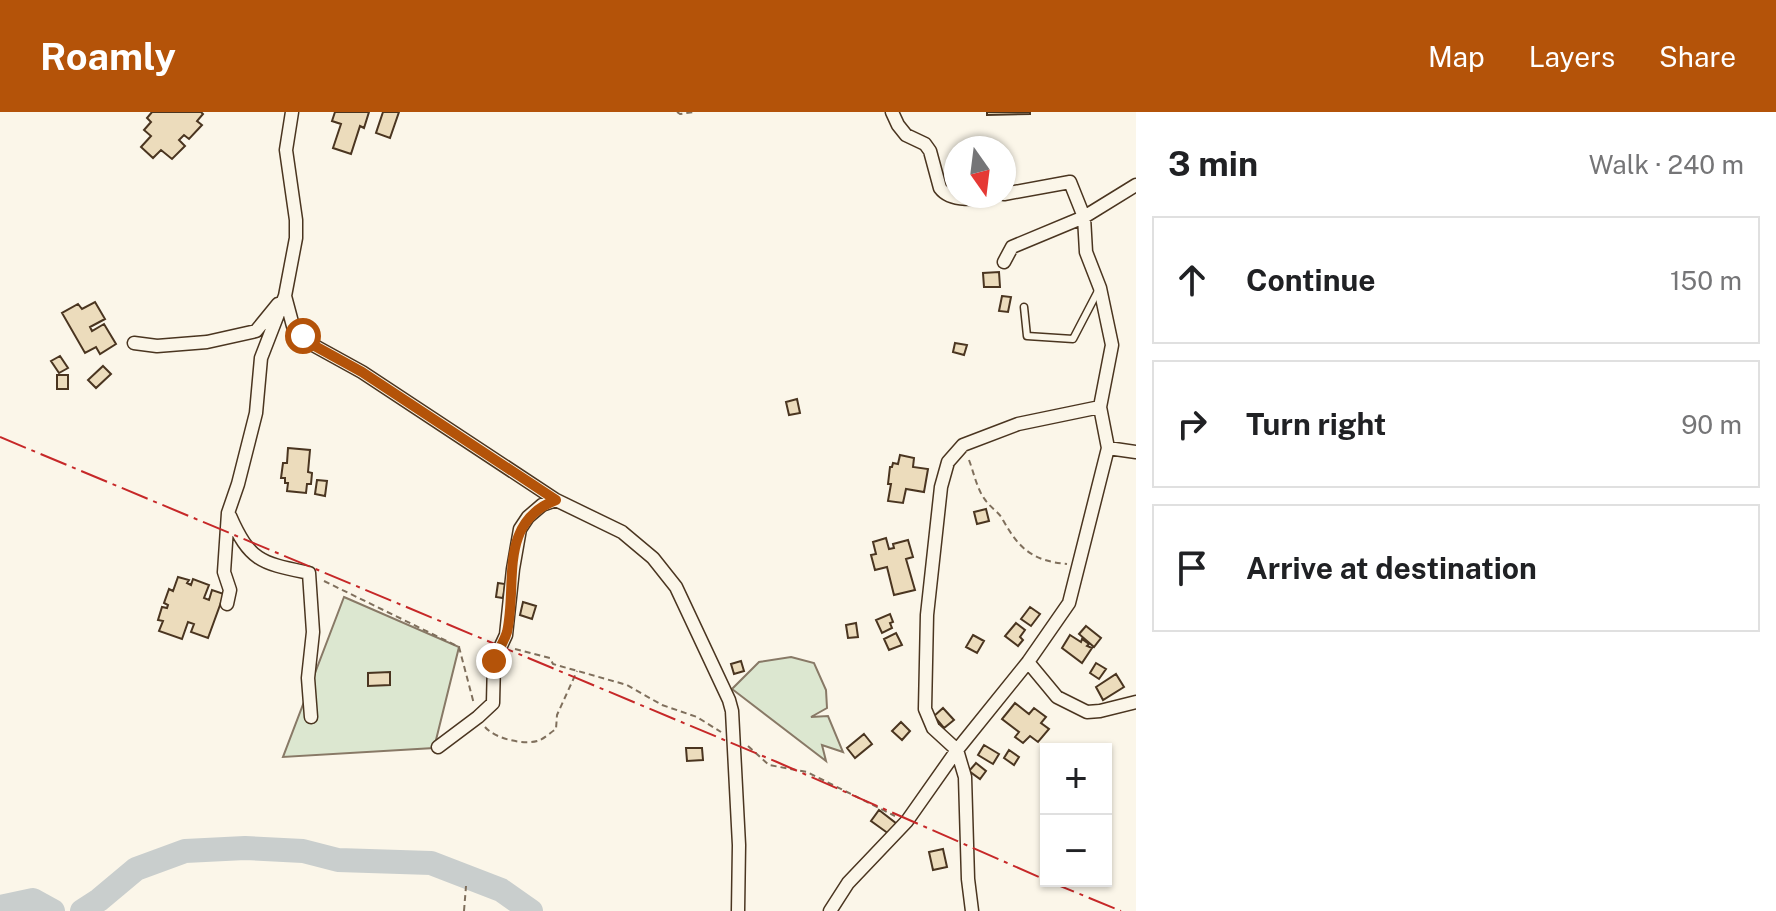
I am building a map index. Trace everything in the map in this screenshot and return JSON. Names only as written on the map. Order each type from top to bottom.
[{"type":"street","points":[[227,604],[230,590],[224,572],[228,513],[256,413],[261,358],[285,296],[296,238],[286,150],[292,112]]},
{"type":"street","points":[[892,112],[906,135],[925,144],[930,151],[944,194]]},
{"type":"street","points":[[830,911],[848,883],[907,821],[957,750],[1028,662],[1069,603],[1080,566],[1108,448],[1100,407],[1112,345],[1100,288],[1086,252],[1084,217],[1070,182],[1016,192]]},
{"type":"street","points":[[1004,262],[1012,247],[1084,217],[1136,185]]},
{"type":"street","points":[[134,343],[157,346],[207,342],[256,331],[285,296]]},
{"type":"street","points":[[285,296],[293,326],[313,345],[362,372],[556,500],[622,532],[653,558],[676,587],[732,711],[739,845],[738,911]]},
{"type":"street","points":[[972,911],[965,777],[957,750],[933,728],[925,709],[927,615],[941,487],[948,462],[963,445],[1018,424],[1100,407]]},
{"type":"street","points":[[1108,448],[1136,452]]},
{"type":"street","points":[[438,747],[493,703],[494,661],[506,635],[520,529],[542,505],[556,500]]},
{"type":"street","points":[[228,513],[251,554],[271,565],[309,573],[313,632],[308,678],[311,717]]},
{"type":"street","points":[[1028,662],[1057,697],[1087,712],[1136,702]]},
{"type":"lane","points":[[1024,307],[1027,336],[1073,339],[1100,288]]},
{"type":"path","points":[[677,112],[694,112]]},
{"type":"path","points":[[963,445],[984,500],[1002,517],[1007,530],[1031,556],[1051,563],[1080,566]]},
{"type":"path","points":[[309,573],[459,647],[478,717],[490,733],[522,743],[540,740],[556,729],[557,715],[578,670]]},
{"type":"path","points":[[501,644],[550,658],[553,664],[627,685],[662,705],[697,717],[745,744],[769,765],[807,772],[907,821]]},
{"type":"path","points":[[464,911],[466,886]]},
{"type":"green space","points":[[344,597],[459,647],[434,748],[283,757]]},
{"type":"green space","points":[[791,657],[814,663],[826,690],[827,708],[811,717],[828,716],[843,752],[822,745],[826,761],[732,689],[759,662]]},
{"type":"building","points":[[152,112],[201,112],[203,114],[197,121],[202,125],[189,139],[184,135],[179,140],[185,146],[172,159],[161,150],[153,158],[141,147],[151,136],[144,130],[151,122],[147,118]]},
{"type":"building","points":[[335,112],[369,112],[364,128],[360,126],[351,154],[333,148],[341,124],[332,121]]},
{"type":"building","points":[[383,112],[399,112],[390,138],[376,133]]},
{"type":"building","points":[[987,112],[1030,112],[1030,114],[987,115]]},
{"type":"building","points":[[999,272],[1000,287],[984,287],[983,273]]},
{"type":"building","points":[[1002,296],[1011,297],[1008,312],[999,311]]},
{"type":"building","points":[[95,302],[105,319],[90,327],[92,331],[104,324],[116,344],[100,354],[96,347],[85,353],[62,313],[78,304],[82,309]]},
{"type":"building","points":[[955,343],[967,345],[964,355],[953,352]]},
{"type":"building","points":[[60,356],[68,368],[59,373],[51,361]]},
{"type":"building","points":[[103,366],[111,374],[96,388],[88,380]]},
{"type":"building","points":[[57,375],[68,375],[68,389],[57,389]]},
{"type":"building","points":[[797,399],[800,413],[789,415],[786,402]]},
{"type":"building","points":[[288,448],[310,450],[308,472],[312,473],[311,484],[307,484],[306,493],[287,491],[288,483],[281,478],[283,463],[287,463]]},
{"type":"building","points":[[900,455],[914,458],[913,467],[928,469],[924,492],[906,489],[903,503],[888,501],[890,467],[893,463],[898,464]]},
{"type":"building","points":[[317,480],[327,481],[325,496],[315,494]]},
{"type":"building","points":[[986,509],[989,521],[977,524],[974,512]]},
{"type":"building","points":[[886,538],[889,549],[894,548],[893,544],[908,540],[913,557],[906,559],[915,590],[894,595],[887,567],[875,570],[871,555],[876,554],[873,542]]},
{"type":"building","points":[[178,577],[189,580],[187,583],[191,585],[193,579],[209,585],[204,598],[209,600],[212,590],[224,594],[208,638],[191,632],[194,624],[188,622],[182,639],[159,631],[163,621],[158,620],[162,607],[167,608],[168,605],[164,603]]},
{"type":"building","points":[[498,583],[505,584],[503,598],[496,597]]},
{"type":"building","points":[[523,602],[536,606],[532,619],[520,615]]},
{"type":"building","points":[[1030,607],[1040,614],[1031,626],[1021,619]]},
{"type":"building","points":[[890,614],[892,628],[882,633],[876,620]]},
{"type":"building","points":[[856,623],[858,637],[848,638],[846,625]]},
{"type":"building","points":[[1016,623],[1025,630],[1018,646],[1005,636]]},
{"type":"building","points":[[1086,626],[1101,638],[1094,647],[1079,634]]},
{"type":"building","points":[[896,633],[902,645],[889,650],[884,639]]},
{"type":"building","points":[[973,635],[984,641],[977,653],[966,647]]},
{"type":"building","points":[[1070,635],[1081,642],[1082,639],[1092,648],[1082,663],[1062,648]]},
{"type":"building","points":[[741,661],[744,671],[734,674],[731,664]]},
{"type":"building","points":[[1096,663],[1106,669],[1099,679],[1090,673]]},
{"type":"building","points":[[390,672],[390,685],[368,686],[368,673]]},
{"type":"building","points":[[1116,674],[1124,687],[1103,700],[1096,687]]},
{"type":"building","points":[[1015,703],[1029,714],[1034,708],[1046,717],[1041,723],[1049,729],[1038,742],[1030,736],[1023,743],[1015,737],[1019,732],[1002,719]]},
{"type":"building","points":[[943,708],[954,720],[944,728],[934,716]]},
{"type":"building","points":[[901,722],[910,731],[902,740],[892,731]]},
{"type":"building","points":[[864,734],[872,744],[855,758],[847,748]]},
{"type":"building","points":[[984,745],[999,754],[993,764],[978,755]]},
{"type":"building","points":[[686,748],[702,748],[703,760],[687,761]]},
{"type":"building","points":[[1009,750],[1019,757],[1014,765],[1004,758]]},
{"type":"building","points":[[976,763],[986,771],[980,779],[969,771]]},
{"type":"building","points":[[879,810],[897,824],[889,834],[871,821]]},
{"type":"building","points":[[943,849],[947,867],[933,870],[929,852]]},
{"type":"waterway","points":[[82,911],[136,869],[185,851],[245,848],[303,851],[338,860],[431,863],[501,890],[531,911]]},
{"type":"waterway","points":[[0,907],[33,900],[53,911]]},
{"type":"power","points":[[0,437],[777,762],[1040,877]]},
{"type":"power","points":[[1063,887],[1121,911]]},
{"type":"route","points":[[303,336],[556,500],[542,505],[520,529],[506,635],[494,661]]}]
